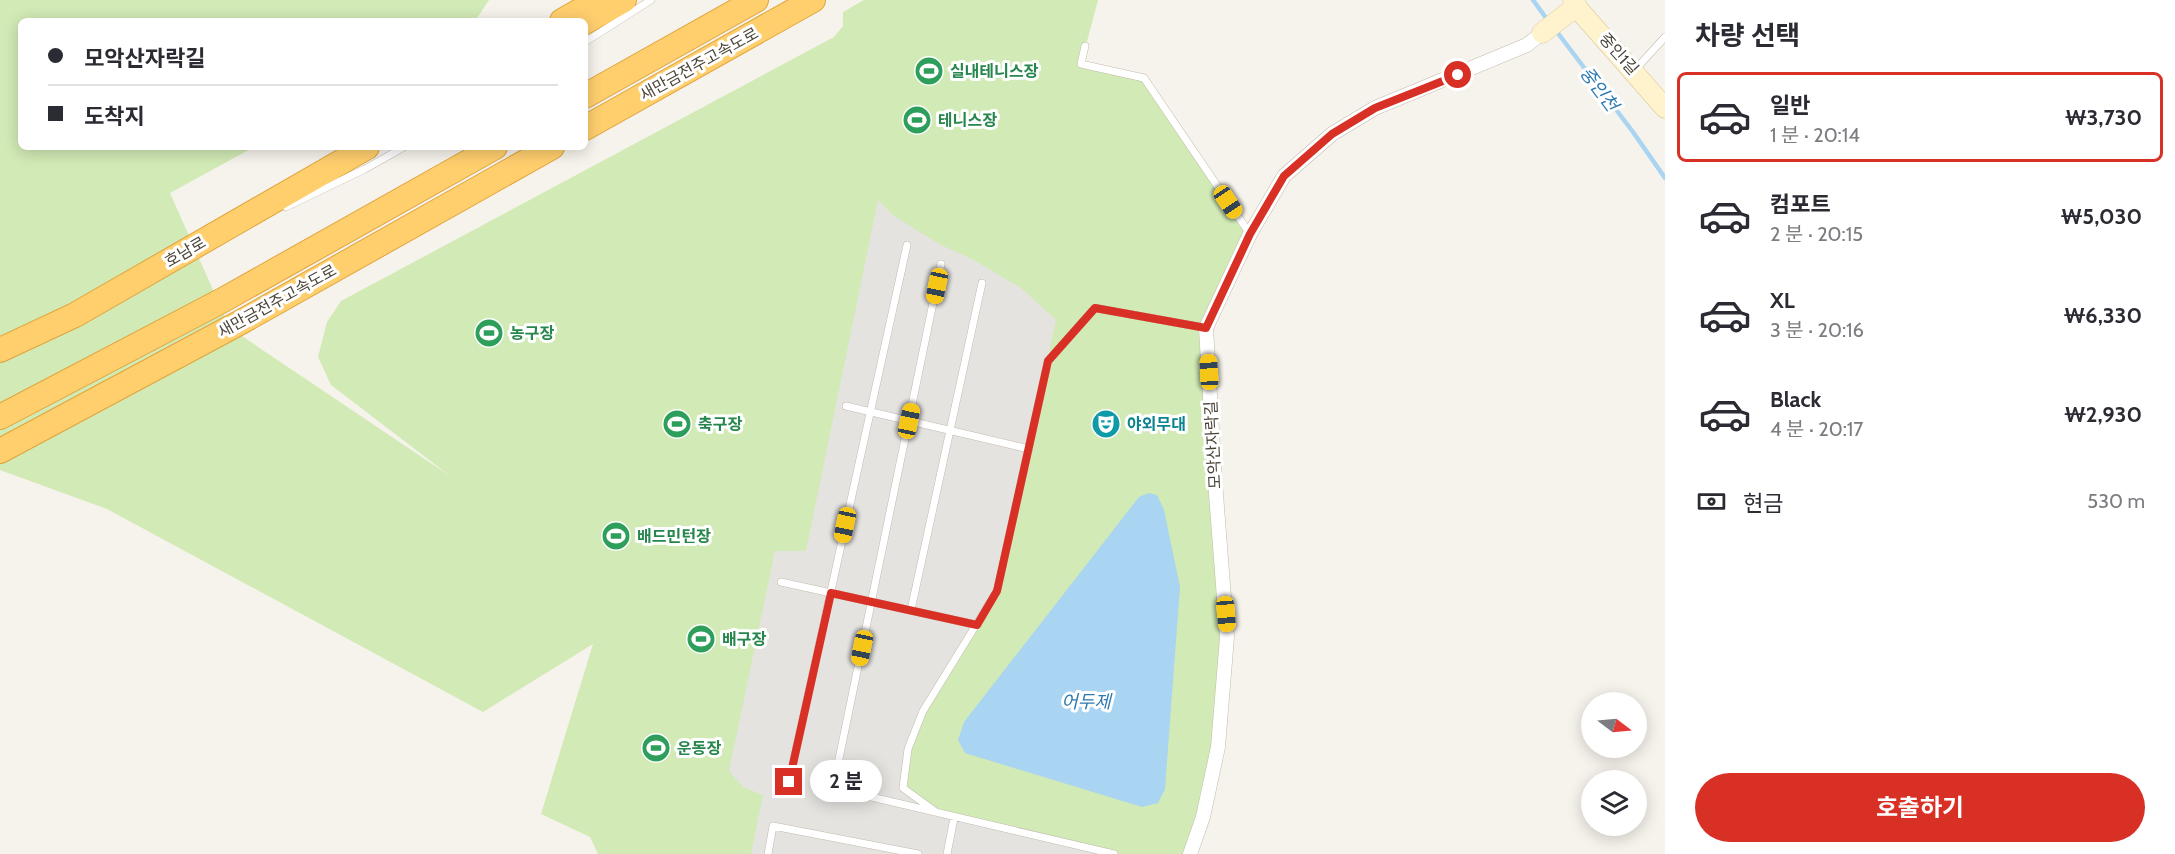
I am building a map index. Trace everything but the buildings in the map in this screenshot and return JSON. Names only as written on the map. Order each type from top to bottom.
[{"type":"highway","points":[[567,18],[599,0]]},
{"type":"highway","points":[[588,20],[624,0]]},
{"type":"highway","name":"새만금전주고속도로","points":[[588,94],[756,0]]},
{"type":"highway","name":"새만금전주고속도로","points":[[588,126],[807,3]]},
{"type":"highway","name":"호남로","points":[[0,333],[68,301],[334,150]]},
{"type":"highway","name":"호남로","points":[[0,350],[75,315],[363,150]]},
{"type":"highway","name":"새만금전주고속도로","points":[[0,417],[223,300],[490,150]]},
{"type":"highway","name":"새만금전주고속도로","points":[[0,451],[241,322],[547,150]]},
{"type":"street","name":"모악산자락길","points":[[1190,854],[1203,817],[1217,757],[1227,637],[1206,328],[1250,234],[1284,176],[1332,134],[1375,108],[1527,45],[1574,7]]},
{"type":"street","name":"중인1길","points":[[1574,7],[1665,108]]},
{"type":"lane","points":[[588,40],[651,0]]},
{"type":"lane","points":[[1634,71],[1665,37]]},
{"type":"lane","points":[[1085,46],[1081,64],[1144,78],[1250,234]]},
{"type":"lane","points":[[280,210],[399,150]]},
{"type":"lane","points":[[162,265],[258,220]]},
{"type":"lane","points":[[789,782],[907,245]]},
{"type":"lane","points":[[942,264],[832,788],[1114,854]]},
{"type":"lane","points":[[910,610],[982,283]]},
{"type":"lane","points":[[938,814],[903,788],[908,749],[923,711],[997,591],[1048,361],[1095,308],[1206,328]]},
{"type":"lane","points":[[846,406],[1029,449]]},
{"type":"lane","points":[[781,582],[977,625]]},
{"type":"lane","points":[[947,854],[954,818]]},
{"type":"lane","points":[[768,854],[773,826],[918,854]]},
{"type":"green space","points":[[0,0],[489,0],[477,18],[18,18],[18,150],[249,150],[170,193],[230,328],[450,476],[331,385],[318,357],[327,322],[341,301],[834,37],[843,26],[843,12],[864,0],[1098,0],[1081,64],[1144,78],[1250,234],[1206,328],[1227,637],[1218,747],[1190,854],[598,854],[590,837],[541,814],[593,644],[483,712],[107,509],[0,470]]},
{"type":"shaded area","points":[[878,200],[894,216],[939,244],[972,259],[1021,288],[1056,320],[997,591],[923,711],[908,749],[903,788],[938,814],[1114,854],[751,854],[763,795],[743,787],[729,771],[775,551],[806,551]]},
{"type":"water","name":"어두제","points":[[1149,493],[1157,495],[1164,510],[1180,587],[1165,789],[1158,803],[1142,807],[965,753],[958,740],[964,722],[1139,497]]},
{"type":"waterway","name":"중인천","points":[[1533,0],[1549,22]]},
{"type":"waterway","name":"중인천","points":[[1554,28],[1665,178]]},
{"type":"place","name":"실내테니스장","points":[[929,71]]},
{"type":"place","name":"테니스장","points":[[917,120]]},
{"type":"place","name":"농구장","points":[[489,333]]},
{"type":"place","name":"축구장","points":[[677,424]]},
{"type":"place","name":"야외무대","points":[[1106,424]]},
{"type":"place","name":"배드민턴장","points":[[616,536]]},
{"type":"place","name":"배구장","points":[[701,639]]},
{"type":"place","name":"운동장","points":[[656,748]]},
{"type":"route","points":[[789,782],[831,593],[977,625],[997,591],[1048,361],[1095,308],[1206,328],[1250,234],[1284,176],[1332,134],[1375,108],[1458,75]]}]
